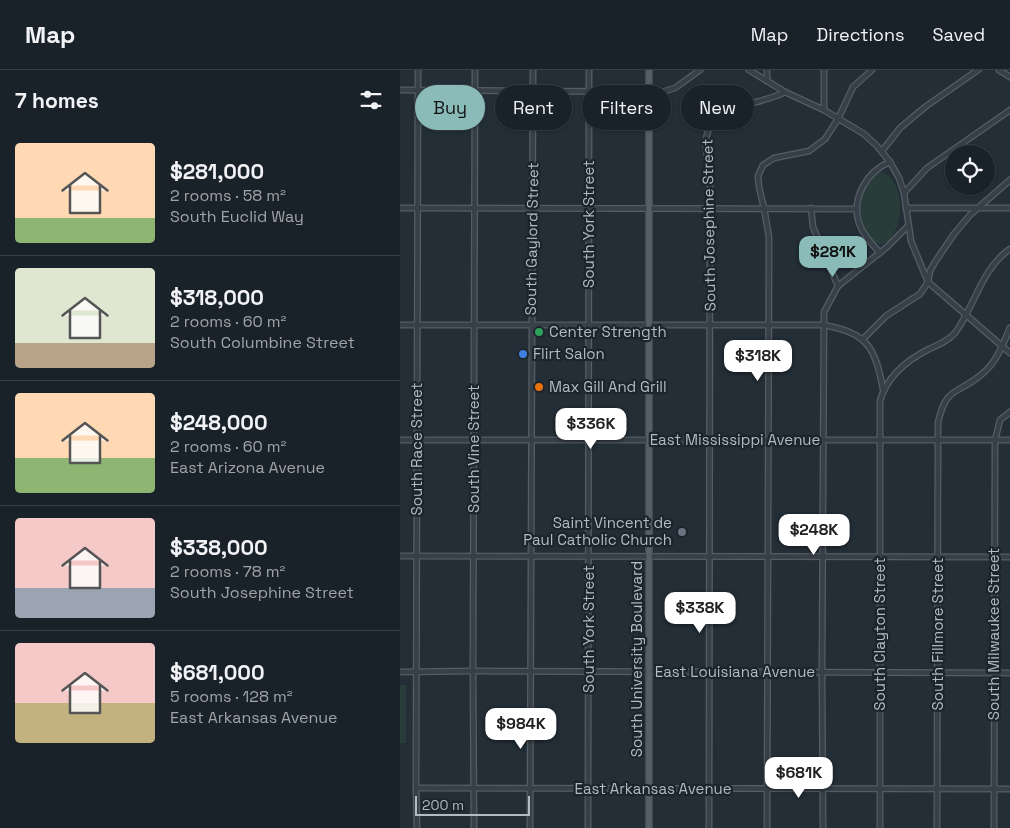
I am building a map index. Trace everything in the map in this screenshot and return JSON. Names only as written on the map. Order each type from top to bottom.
[{"type":"main road","name":"South University Boulevard","points":[[649,70],[650,85]]},
{"type":"main road","name":"South University Boulevard","points":[[649,828],[650,130]]},
{"type":"street","name":"South Race Street","points":[[418,70],[418,85]]},
{"type":"street","name":"South Vine Street","points":[[475,70],[475,85]]},
{"type":"street","name":"South Gaylord Street","points":[[532,70],[533,85]]},
{"type":"street","name":"South York Street","points":[[589,70],[589,85]]},
{"type":"street","points":[[671,90],[700,70]]},
{"type":"street","points":[[749,70],[785,92],[824,110],[864,134],[882,151],[890,162],[904,192],[911,241],[916,257],[928,282],[1010,353]]},
{"type":"street","points":[[767,70],[767,81]]},
{"type":"street","points":[[824,70],[824,110]]},
{"type":"street","points":[[767,828],[769,237],[758,187],[758,176],[763,165],[774,158],[809,151],[825,139],[838,119],[853,87],[872,70]]},
{"type":"street","points":[[882,151],[900,128],[925,107],[978,70]]},
{"type":"street","points":[[999,70],[1010,77]]},
{"type":"street","points":[[400,90],[415,91]]},
{"type":"street","name":"South Josephine Street","points":[[709,828],[710,179],[706,141],[711,125],[724,113],[750,103],[773,99],[785,92]]},
{"type":"street","points":[[904,192],[927,168],[1010,110]]},
{"type":"street","name":"South Race Street","points":[[417,828],[418,130]]},
{"type":"street","name":"South Vine Street","points":[[474,828],[475,130]]},
{"type":"street","name":"South Gaylord Street","points":[[530,828],[533,130]]},
{"type":"street","name":"South York Street","points":[[588,828],[589,130]]},
{"type":"street","points":[[880,253],[864,233],[858,221],[857,209],[860,195],[867,179],[877,169],[890,162]]},
{"type":"street","points":[[863,339],[886,316],[920,294],[928,282],[930,271],[939,254],[970,214],[1010,180]]},
{"type":"street","points":[[400,208],[857,209]]},
{"type":"street","points":[[811,208],[813,227],[838,286]]},
{"type":"street","points":[[906,208],[1010,208]]},
{"type":"street","points":[[823,828],[824,312],[838,286],[896,240],[908,226]]},
{"type":"street","points":[[884,388],[909,360],[948,340],[966,315],[985,277],[1010,250]]},
{"type":"street","points":[[400,325],[823,325],[846,330],[857,334],[863,339],[873,354],[884,388]]},
{"type":"street","name":"South Fillmore Street","points":[[937,828],[938,423],[940,411],[946,400],[953,391],[982,374],[992,364],[1010,328]]},
{"type":"street","name":"South Clayton Street","points":[[880,828],[880,401],[884,388]]},
{"type":"street","points":[[995,440],[1000,420],[1010,412]]},
{"type":"street","name":"East Mississippi Avenue","points":[[400,440],[1010,440]]},
{"type":"street","name":"South Milwaukee Street","points":[[994,828],[995,440]]},
{"type":"street","points":[[400,556],[1010,557]]},
{"type":"street","name":"East Louisiana Avenue","points":[[400,672],[1010,673]]},
{"type":"street","name":"East Arkansas Avenue","points":[[416,788],[588,790],[649,788],[823,790],[1010,788]]},
{"type":"green space","points":[[881,172],[889,177],[895,185],[899,196],[900,208],[899,221],[895,232],[889,240],[880,245],[872,239],[866,230],[862,219],[861,207],[862,195],[866,184],[872,176]]},
{"type":"green space","points":[[400,685],[406,685],[406,743],[400,743]]},
{"type":"place","name":"Center Strength","points":[[539,332]]},
{"type":"place","name":"Flirt Salon","points":[[523,354]]},
{"type":"place","name":"Max Gill And Grill","points":[[539,387]]},
{"type":"place","name":"Saint Vincent de Paul Catholic Church","points":[[682,532]]}]
